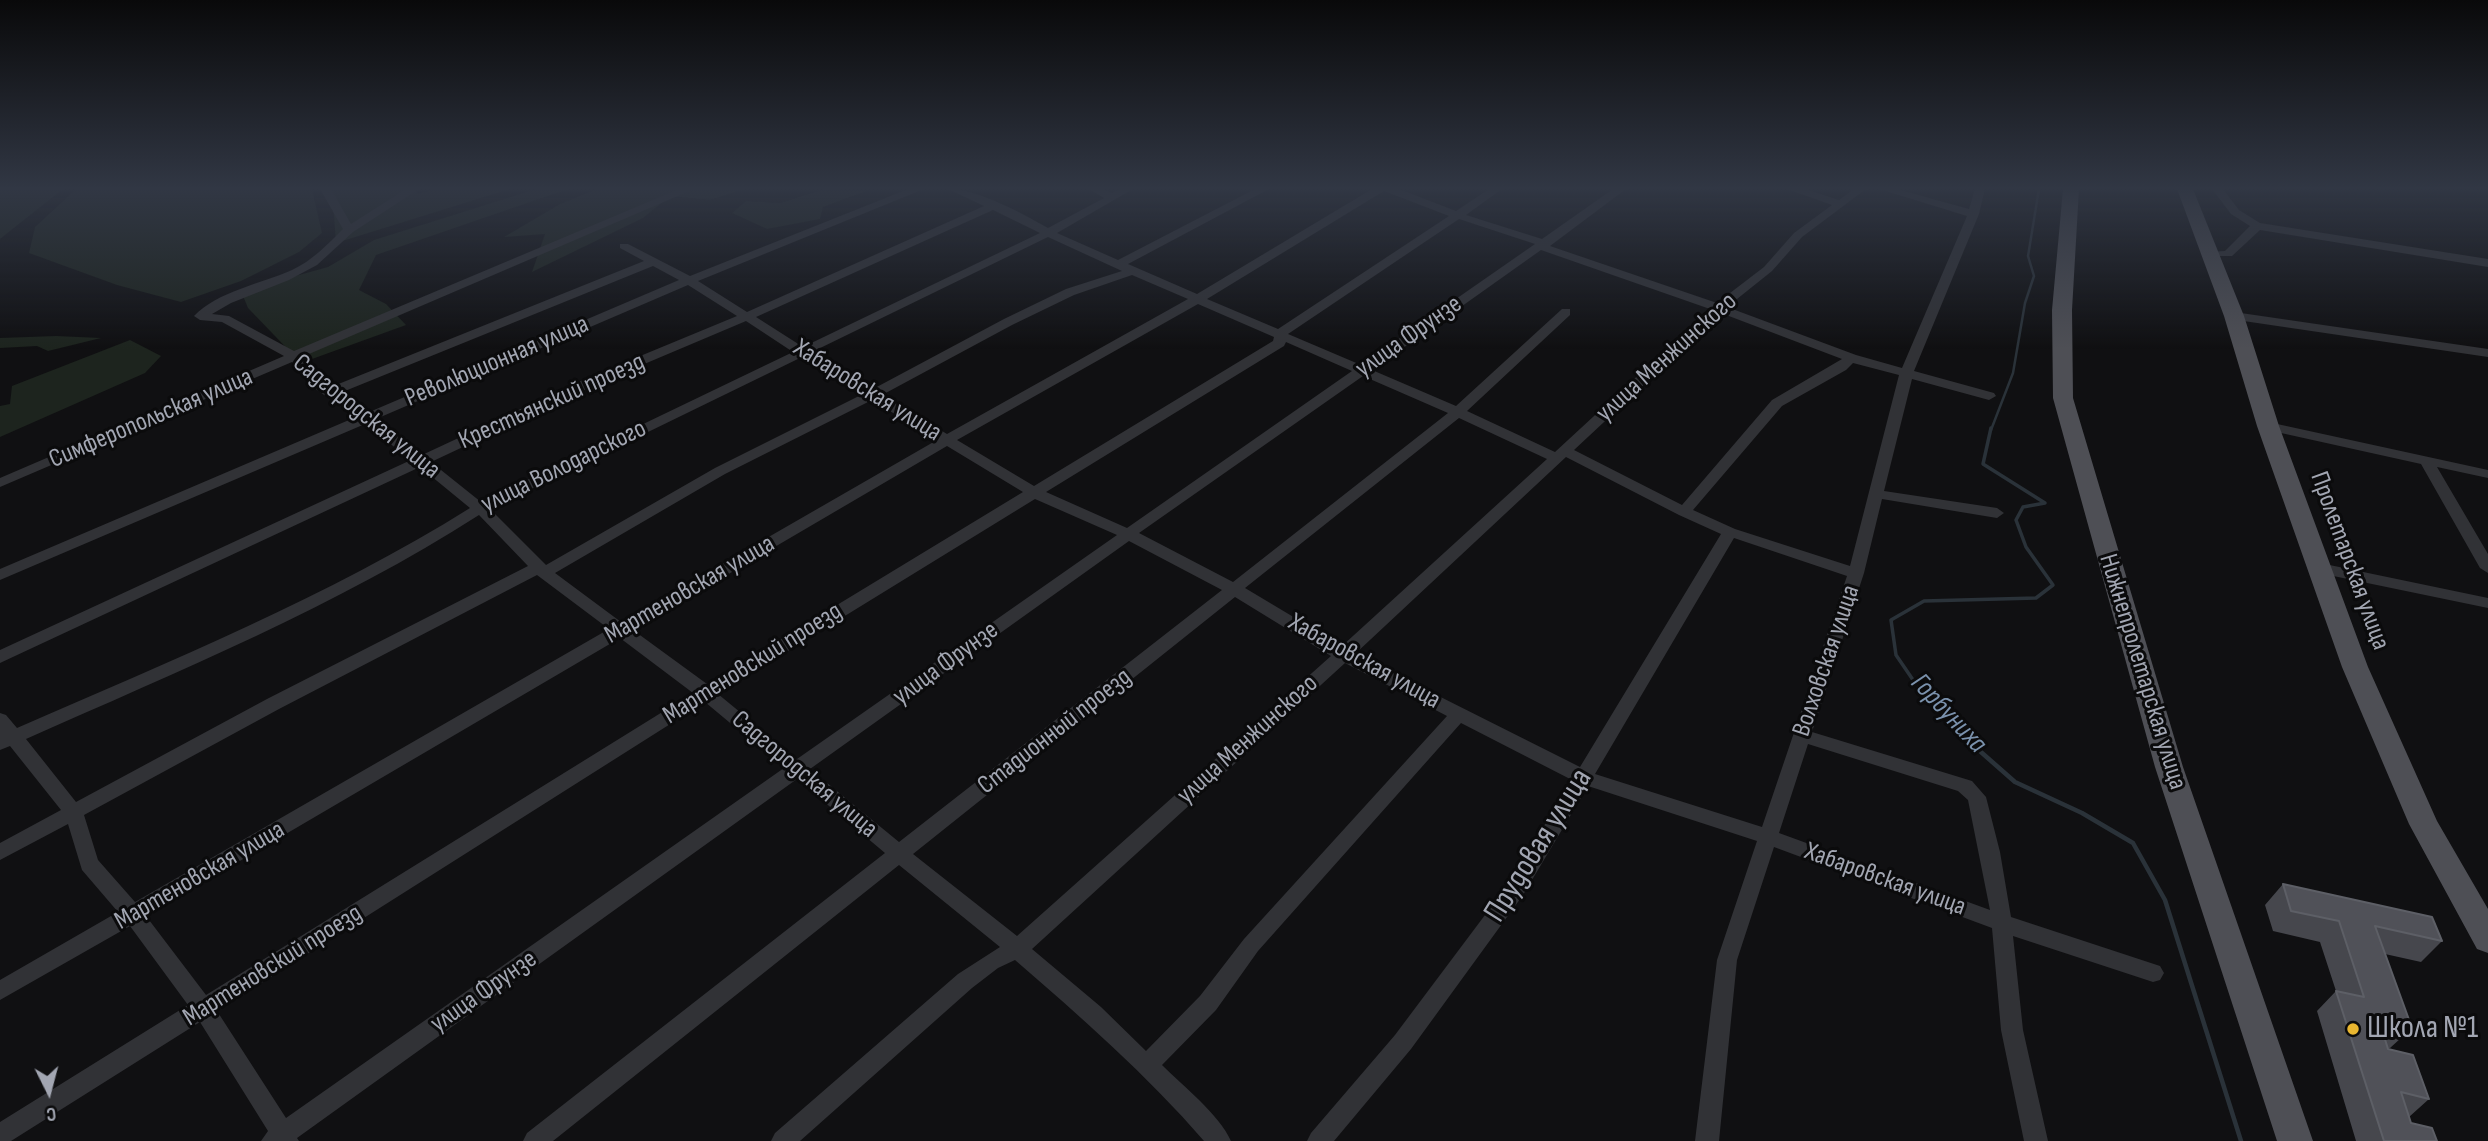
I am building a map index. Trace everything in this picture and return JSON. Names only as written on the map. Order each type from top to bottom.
[{"type":"main road","name":"Нижнепролетарская улица","points":[[2067,242],[2062,310],[2063,398],[2169,767],[2295,1141]]},
{"type":"main road","name":"Пролетарская улица","points":[[2205,242],[2234,316],[2268,426],[2355,667],[2424,824],[2488,939]]},
{"type":"street","name":"Садгородская улица","points":[[336,242],[315,262],[290,275],[235,295],[200,316],[225,319],[295,357],[331,392],[480,508],[541,570],[706,694],[1017,949],[1093,1014],[1147,1065],[1219,1141]]},
{"type":"street","name":"Симферопольская улица","points":[[0,483],[564,242]]},
{"type":"street","name":"Революционная улица","points":[[0,575],[689,280],[784,242]]},
{"type":"street","name":"Крестьянский проезд","points":[[0,657],[592,381],[748,316],[912,242]]},
{"type":"street","name":"улица Володарского","points":[[6,740],[230,642],[419,546],[480,508],[1029,242]]},
{"type":"street","points":[[1069,242],[1561,455],[1730,532],[1856,573]]},
{"type":"street","points":[[0,852],[273,704],[541,570],[720,471],[1058,298],[1126,268],[1171,242]]},
{"type":"street","name":"Мартеновская улица","points":[[0,991],[947,440],[1293,242]]},
{"type":"street","name":"Мартеновский проезд","points":[[0,1135],[1032,492],[1279,343],[1279,334],[1415,242]]},
{"type":"street","points":[[1536,242],[1720,307],[1850,358],[1989,396]]},
{"type":"street","name":"улица Фрунзе","points":[[281,1139],[1128,534],[1548,242]]},
{"type":"street","name":"улица Менжинского","points":[[783,1141],[965,981],[991,962],[1017,949],[1343,655],[1720,307],[1768,269],[1792,242]]},
{"type":"street","name":"Волховская улица","points":[[1707,1141],[1727,960],[1856,573],[1906,375],[1961,242]]},
{"type":"street","points":[[2209,254],[2228,254],[2240,242]]},
{"type":"street","points":[[2361,242],[2488,262]]},
{"type":"street","name":"Хабаровская улица","points":[[624,246],[689,280],[1032,492],[1128,534],[1237,590],[1343,655],[1583,777],[1768,837],[2002,923],[2153,973]]},
{"type":"street","points":[[331,392],[655,261]]},
{"type":"street","name":"Стадионный проезд","points":[[535,1141],[1237,590],[1458,412],[1566,312]]},
{"type":"street","points":[[2234,316],[2488,353]]},
{"type":"street","points":[[1685,512],[1777,403],[1850,358]]},
{"type":"street","points":[[2268,426],[2488,474]]},
{"type":"street","points":[[2427,462],[2488,568]]},
{"type":"street","points":[[1876,494],[1997,513]]},
{"type":"street","name":"Прудовая улица","points":[[1319,1141],[1403,1042],[1516,889],[1730,532]]},
{"type":"street","points":[[2320,568],[2488,603]]},
{"type":"street","points":[[1147,1065],[1208,1003],[1251,945],[1459,714]]},
{"type":"street","points":[[0,720],[6,740],[74,813],[89,864],[133,915],[204,1010],[281,1139]]},
{"type":"street","points":[[1801,735],[1965,786],[1977,797],[2002,923],[2012,1030],[2036,1141]]},
{"type":"shaded area","points":[[31,242],[311,242],[299,252],[241,281],[181,302],[117,285],[29,253]]},
{"type":"shaded area","points":[[370,242],[413,242],[376,255],[359,290],[386,304],[406,325],[301,363],[248,308],[241,291],[328,267]]},
{"type":"shaded area","points":[[542,242],[593,242],[532,272]]},
{"type":"shaded area","points":[[0,338],[101,338],[48,351],[37,346],[0,348]]},
{"type":"shaded area","points":[[130,340],[161,356],[145,373],[0,437],[0,406],[10,404],[12,386]]},
{"type":"building","points":[[2283,884],[2432,917],[2442,941],[2375,926],[2412,1028],[2379,1020],[2388,1049],[2413,1055],[2429,1099],[2401,1092],[2411,1123],[2432,1128],[2437,1141],[2384,1141],[2336,991],[2364,997],[2339,921],[2291,911]]},
{"type":"waterway","name":"Горбуниха","points":[[1991,430],[2013,373],[2025,303],[2034,276],[2028,256],[2030,242]]},
{"type":"waterway","name":"Горбуниха","points":[[1965,738],[1924,696],[1896,655],[1891,620],[1924,601],[2036,598],[2053,585],[2026,547],[2016,520],[2023,507],[2045,503],[1983,464],[1991,428]]},
{"type":"waterway","name":"Горбуниха","points":[[1965,738],[2015,782],[2082,813],[2133,843],[2165,900],[2241,1141]]},
{"type":"place","name":"Школа №1","points":[[2353,1029]]}]
